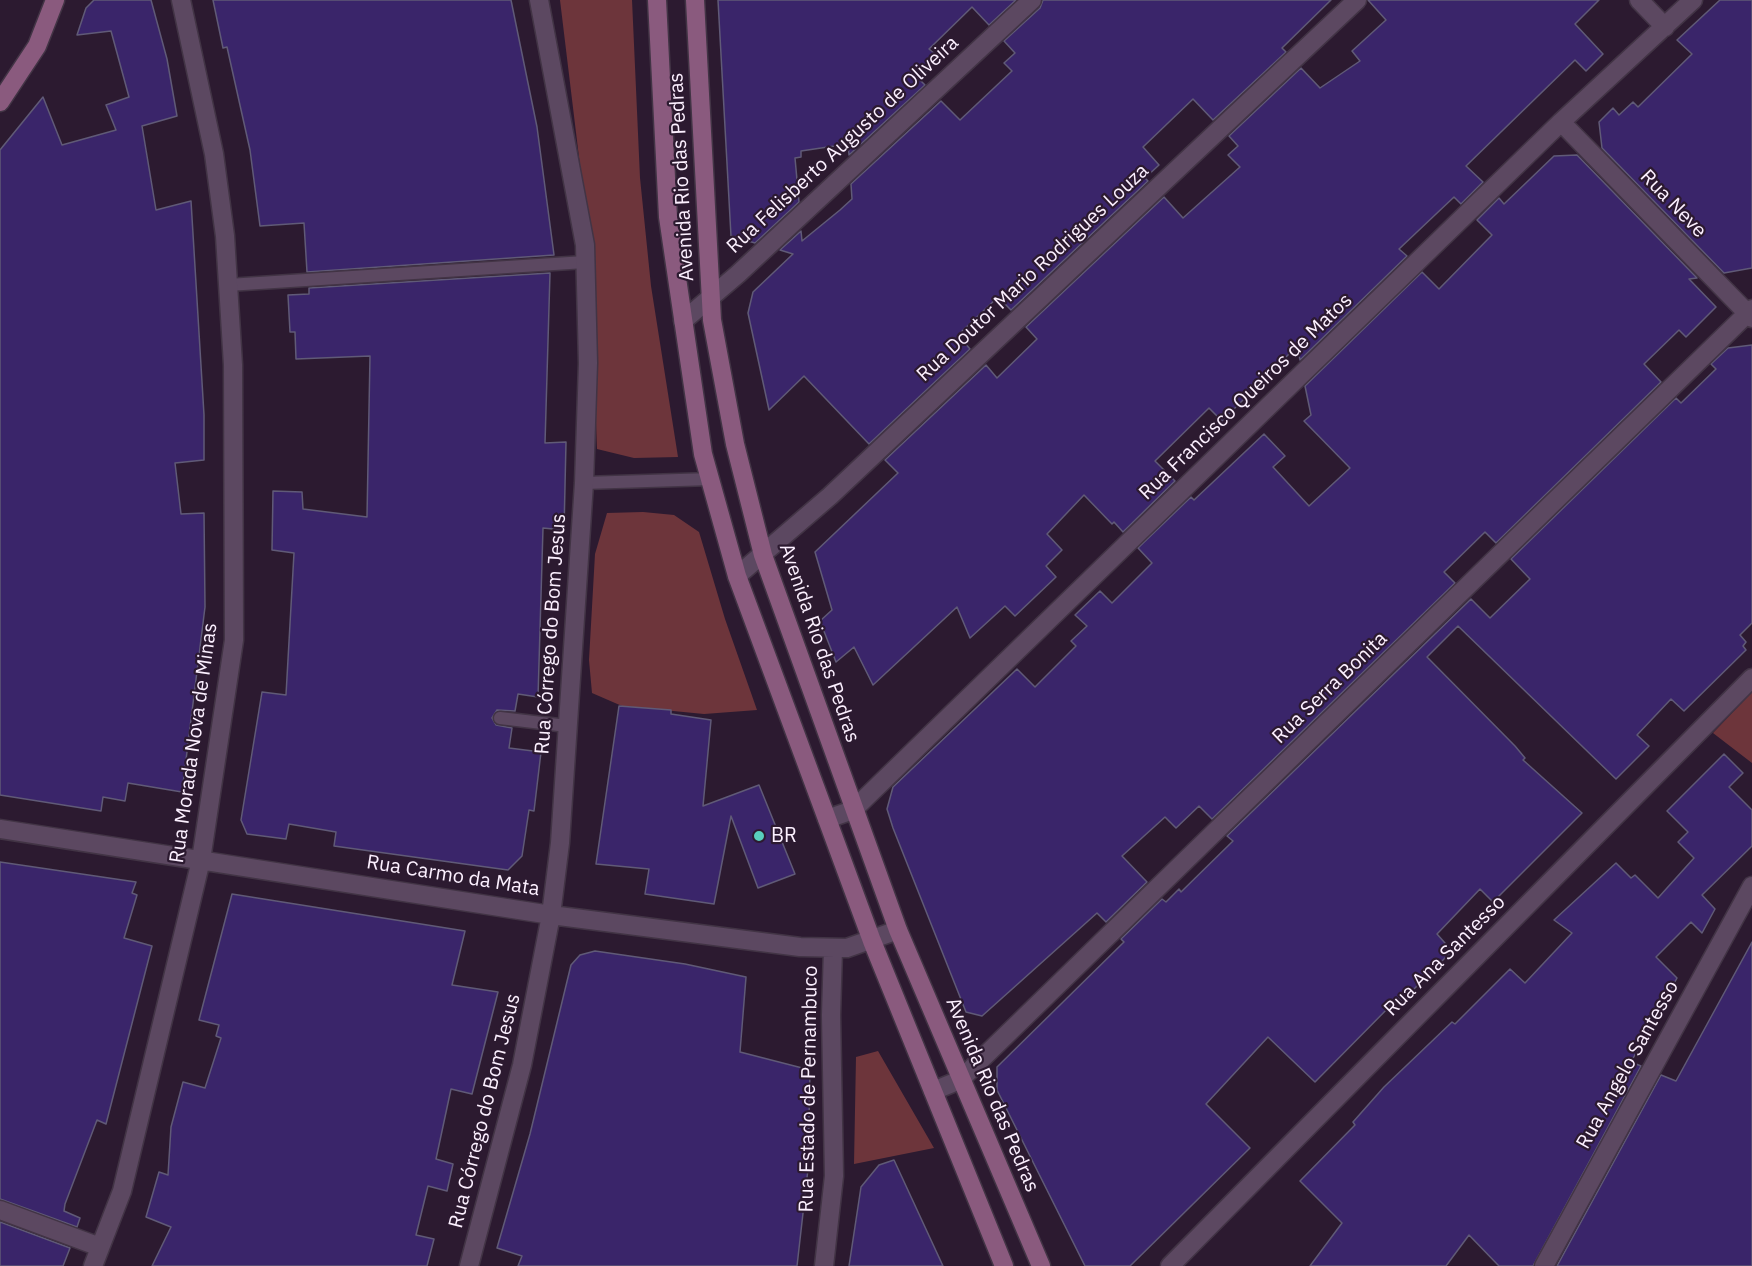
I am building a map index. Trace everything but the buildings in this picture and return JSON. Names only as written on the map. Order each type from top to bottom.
[{"type":"main road","points":[[0,102],[37,46],[55,0]]},
{"type":"main road","name":"Avenida Rio das Pedras","points":[[657,0],[668,218],[704,454],[737,576],[872,941],[1004,1266]]},
{"type":"main road","name":"Avenida Rio das Pedras","points":[[694,0],[711,320],[735,444],[763,555],[898,930],[1041,1266]]},
{"type":"street","name":"Rua Morada Nova de Minas","points":[[93,1266],[122,1191],[201,860],[234,640],[233,365],[228,285],[214,154],[182,0]]},
{"type":"street","name":"Rua Córrego do Bom Jesus","points":[[469,1266],[522,1065],[551,915],[560,843],[584,483],[588,363],[585,245],[539,0]]},
{"type":"street","name":"Rua Felisberto Augusto de Oliveira","points":[[683,321],[1032,0]]},
{"type":"street","name":"Rua Doutor Mario Rodrigues Louza","points":[[737,576],[763,555],[1357,0]]},
{"type":"street","points":[[1639,0],[1665,27]]},
{"type":"street","name":"Rua Francisco Queiros de Matos","points":[[827,819],[853,810],[1561,122],[1693,0]]},
{"type":"street","name":"Rua Neve","points":[[1561,122],[1750,313]]},
{"type":"street","name":"Rua Serra Bonita","points":[[933,1091],[960,1080],[1750,313]]},
{"type":"street","name":"Rua Ana Santesso","points":[[1170,1266],[1752,678]]},
{"type":"street","name":"Rua Carmo da Mata","points":[[0,829],[551,915],[833,949],[872,941],[898,930]]},
{"type":"street","name":"Rua Angelo Santesso","points":[[1544,1266],[1752,886]]},
{"type":"street","name":"Rua Estado de Pernambuco","points":[[824,1266],[834,1176],[831,1015],[833,949]]},
{"type":"street","points":[[0,1210],[100,1247]]},
{"type":"lane","points":[[228,285],[585,262]]},
{"type":"lane","points":[[584,483],[711,479]]},
{"type":"lane","points":[[500,718],[567,726]]},
{"type":"shaded area","points":[[560,0],[632,0],[640,178],[651,286],[678,457],[634,458],[597,449],[589,240]]},
{"type":"shaded area","points":[[643,512],[674,515],[699,532],[725,619],[757,710],[704,714],[622,706],[592,693],[589,660],[595,554],[607,513]]},
{"type":"shaded area","points":[[1752,692],[1752,763],[1713,733]]},
{"type":"shaded area","points":[[878,1051],[934,1148],[854,1164],[856,1057]]},
{"type":"place","name":"BR","points":[[759,836]]}]
